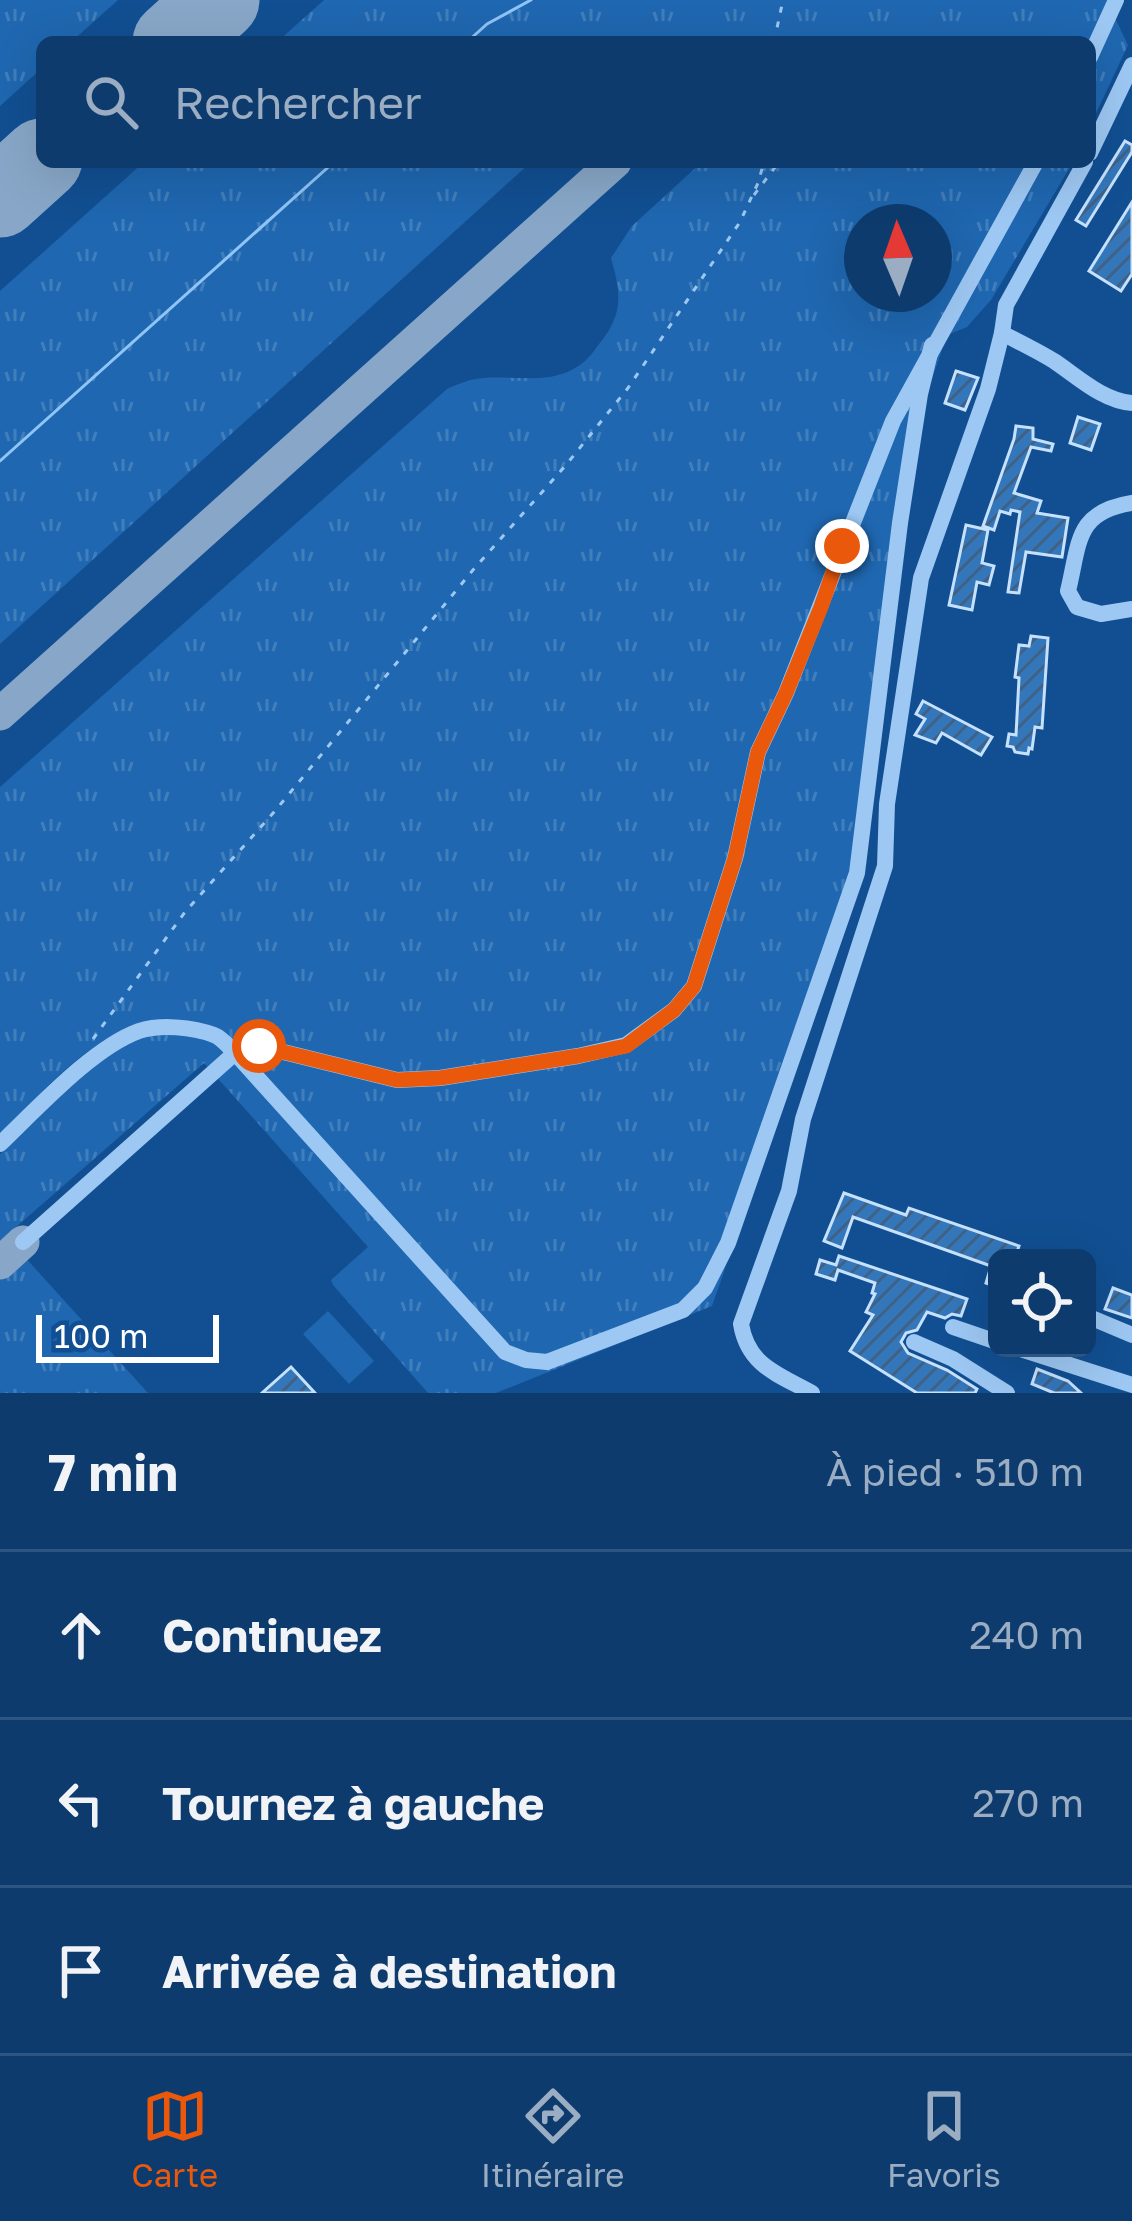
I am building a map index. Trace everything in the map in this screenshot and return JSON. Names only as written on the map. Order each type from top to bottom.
[{"type":"street","points":[[1096,44],[1116,0]]},
{"type":"street","points":[[1096,140],[1132,65]]},
{"type":"street","points":[[23,1242],[235,1053],[259,1046],[397,1080],[440,1078],[626,1046],[674,1010],[694,986],[735,858],[758,752],[893,421],[1033,168]]},
{"type":"street","points":[[812,1393],[755,1360],[744,1343],[742,1324],[789,1191],[803,1119],[885,866],[887,804],[921,578],[988,389],[1006,304],[1082,168]]},
{"type":"street","points":[[1002,333],[1084,383],[1132,404]]},
{"type":"street","points":[[0,1144],[103,1051],[141,1030],[186,1029],[218,1036],[505,1352],[547,1362],[683,1310],[705,1288],[728,1243],[857,873],[900,523],[932,345]]},
{"type":"street","points":[[1132,503],[1096,513],[1085,527],[1068,590],[1077,608],[1101,614],[1132,609]]},
{"type":"street","points":[[1096,1320],[1132,1335]]},
{"type":"street","points":[[953,1328],[988,1339]]},
{"type":"street","points":[[914,1342],[953,1359],[994,1390]]},
{"type":"street","points":[[1045,1357],[1132,1385]]},
{"type":"path","points":[[775,36],[784,0]]},
{"type":"path","points":[[750,201],[762,168]]},
{"type":"path","points":[[95,1036],[185,912],[275,812],[628,388],[775,168]]},
{"type":"green space","points":[[0,0],[118,0],[78,36],[36,36],[36,73],[0,106]]},
{"type":"green space","points":[[324,0],[1122,0],[1114,16],[1128,45],[1096,113],[1096,36],[284,36]]},
{"type":"green space","points":[[137,168],[524,168],[0,644],[0,291]]},
{"type":"green space","points":[[695,168],[1069,168],[991,300],[967,327],[947,335],[915,429],[866,865],[712,1306],[496,1393],[428,1393],[333,1285],[331,1280],[368,1247],[204,1063],[0,1241],[0,1154],[117,1048],[161,1030],[217,1028],[160,1019],[121,1031],[65,1070],[0,1134],[0,787],[447,389],[479,379],[549,377],[585,361],[614,319],[618,290],[611,258],[632,226]]},
{"type":"green space","points":[[22,1254],[148,1393],[0,1393],[0,1273]]},
{"type":"green space","points":[[328,1311],[374,1361],[349,1384],[303,1334]]},
{"type":"building","points":[[1125,141],[1132,145],[1132,152],[1086,226],[1076,220]]},
{"type":"building","points":[[1132,202],[1132,274],[1121,291],[1089,271]]},
{"type":"building","points":[[956,371],[978,378],[965,410],[945,403]]},
{"type":"building","points":[[1078,417],[1100,424],[1091,450],[1070,443]]},
{"type":"building","points":[[1016,426],[1033,428],[1033,439],[1053,444],[1051,451],[1031,447],[1014,493],[1041,501],[1037,513],[1068,518],[1062,557],[1026,552],[1019,593],[1008,592],[1020,512],[1000,511],[994,530],[983,526]]},
{"type":"building","points":[[966,525],[988,530],[982,563],[994,566],[989,585],[977,582],[972,610],[949,605]]},
{"type":"building","points":[[1031,636],[1048,638],[1042,728],[1035,727],[1028,754],[1007,746],[1009,734],[1016,735],[1019,645],[1029,646]]},
{"type":"building","points":[[923,701],[992,737],[981,755],[942,733],[936,743],[915,735],[925,719],[916,714]]},
{"type":"building","points":[[844,1193],[906,1215],[909,1208],[1019,1246],[988,1249],[988,1265],[853,1217],[842,1248],[824,1241]]},
{"type":"building","points":[[839,1256],[967,1299],[961,1316],[945,1318],[927,1312],[917,1330],[906,1333],[901,1342],[908,1353],[947,1370],[977,1389],[975,1393],[917,1393],[850,1351],[873,1315],[866,1312],[875,1283],[838,1270],[835,1280],[816,1274],[820,1260],[836,1265]]},
{"type":"building","points":[[1113,1288],[1132,1295],[1132,1318],[1105,1309]]},
{"type":"building","points":[[291,1367],[315,1393],[262,1393]]},
{"type":"building","points":[[1037,1369],[1068,1381],[1081,1393],[1054,1393],[1032,1384]]},
{"type":"waterway","points":[[474,36],[531,0]]},
{"type":"waterway","points":[[0,461],[327,168]]},
{"type":"taxiway","points":[[0,714],[608,168]]},
{"type":"taxiway","points":[[0,1263],[23,1242]]},
{"type":"runway","points":[[180,36],[219,0]]},
{"type":"runway","points":[[0,197],[36,164]]},
{"type":"route","points":[[259,1046],[397,1080],[440,1078],[626,1046],[674,1010],[694,986],[735,858],[758,752],[786,693],[842,546]]}]
